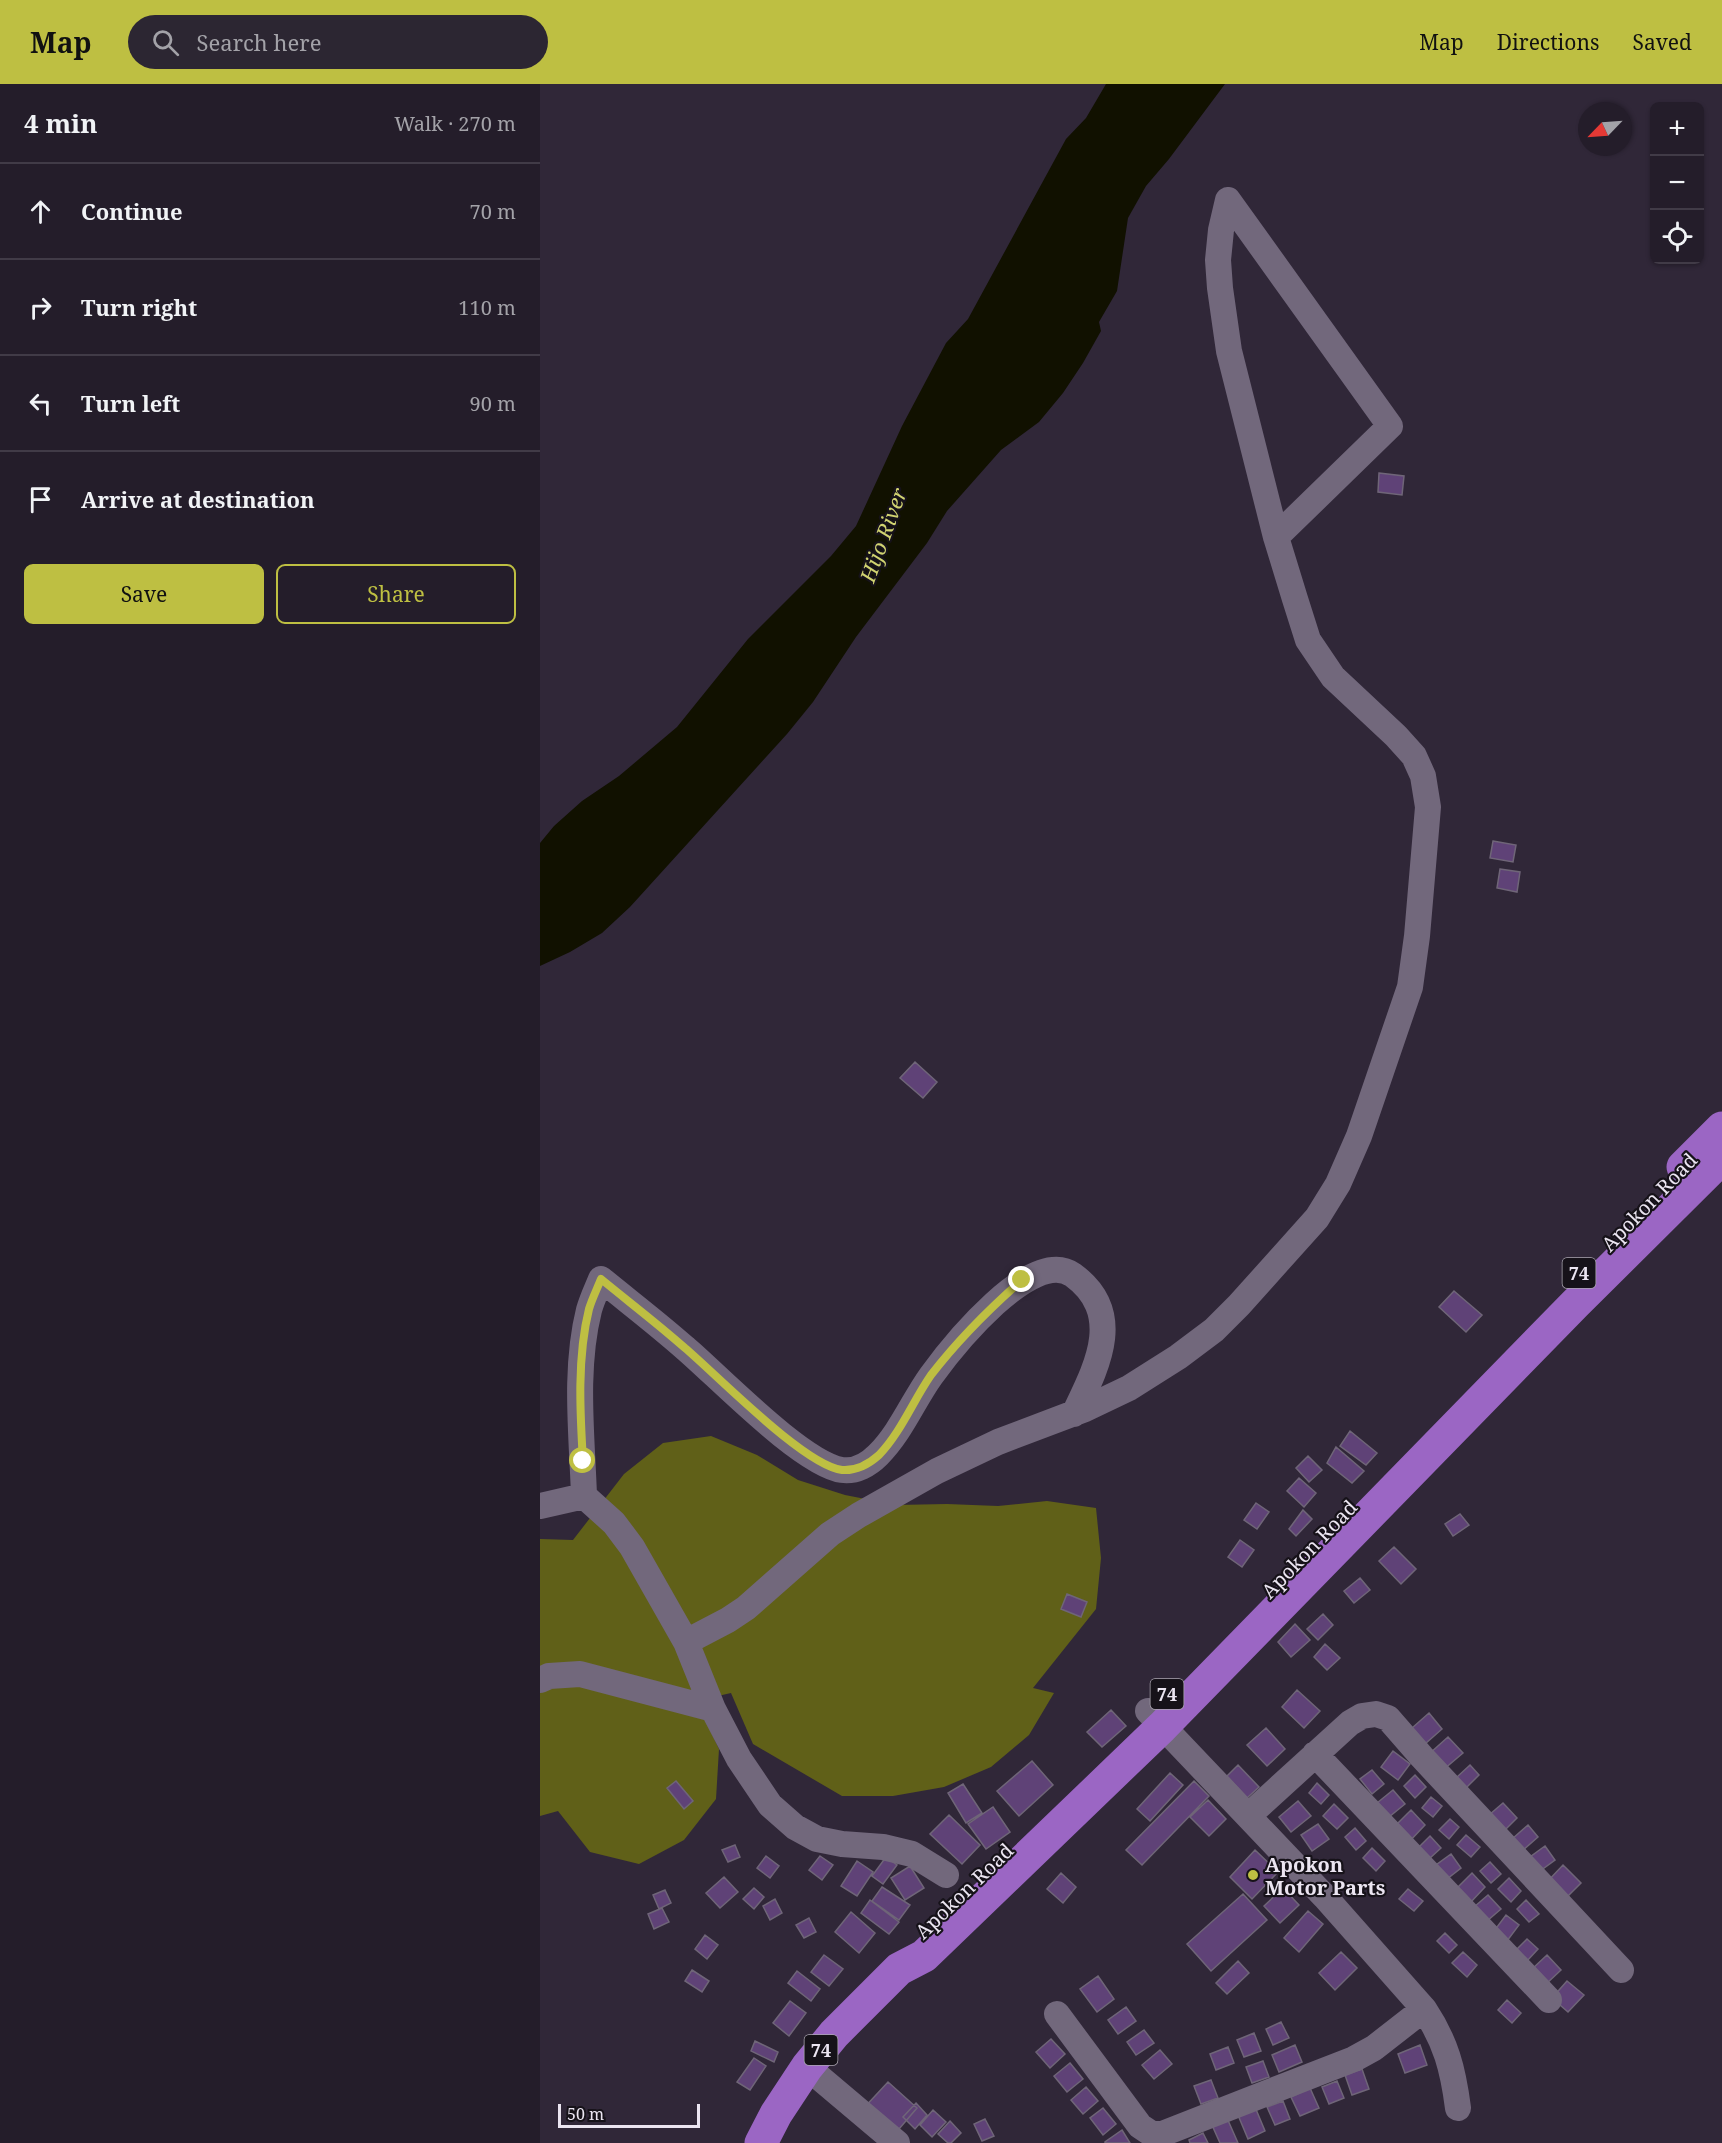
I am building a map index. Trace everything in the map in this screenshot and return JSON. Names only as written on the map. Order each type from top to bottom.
[{"type":"highway","name":"Apokon Road","points":[[1155,1719],[1214,1647],[1722,1128]]},
{"type":"highway","name":"Apokon Road","points":[[761,2143],[776,2114],[807,2067],[834,2034],[899,1969],[924,1956],[1155,1719],[1722,1158]]},
{"type":"street","points":[[686,1642],[746,1608],[831,1534],[859,1515],[957,1461],[998,1442],[1074,1414],[1129,1388],[1178,1357],[1214,1330],[1239,1305],[1317,1218],[1338,1184],[1359,1136],[1410,987],[1417,936],[1428,807],[1423,776],[1414,756],[1333,677],[1308,640],[1276,537],[1229,351],[1218,260],[1221,230],[1228,200],[1390,426],[1276,537]]},
{"type":"street","points":[[946,1875],[912,1854],[883,1847],[842,1844],[817,1839],[795,1827],[771,1805],[739,1759],[713,1708],[686,1642],[632,1547],[614,1523],[584,1496],[580,1424],[584,1336],[589,1308],[601,1279],[803,1450],[825,1464],[842,1470],[855,1469],[868,1464],[891,1440],[931,1376],[986,1311],[1022,1280],[1039,1272],[1055,1270],[1071,1274],[1085,1287],[1097,1304],[1103,1321],[1103,1342],[1095,1370],[1074,1414]]},
{"type":"street","points":[[540,1506],[584,1496]]},
{"type":"street","points":[[540,1680],[549,1676],[580,1674],[713,1708]]},
{"type":"street","points":[[1248,1816],[1350,1723],[1362,1716],[1376,1714],[1388,1718],[1621,1970]]},
{"type":"street","points":[[1155,1719],[1325,1897],[1424,2009],[1437,2029],[1447,2052],[1454,2076],[1458,2108]]},
{"type":"street","points":[[1315,1754],[1549,2000]]},
{"type":"street","points":[[1057,2014],[1140,2126],[1152,2133],[1161,2134],[1345,2063],[1374,2048],[1424,2009]]},
{"type":"street","points":[[807,2067],[897,2143]]},
{"type":"shaded area","points":[[711,1436],[757,1455],[798,1480],[845,1495],[896,1505],[998,1506],[1047,1501],[1096,1508],[1101,1558],[1096,1609],[1033,1688],[1054,1693],[1029,1735],[991,1767],[944,1787],[893,1796],[842,1796],[753,1744],[731,1693],[696,1701],[719,1749],[716,1799],[684,1840],[639,1864],[590,1852],[558,1811],[540,1816],[540,1539],[573,1540],[624,1474],[663,1443]]},
{"type":"water","name":"Hijo River","points":[[1106,84],[1225,84],[1146,186],[1128,218],[1117,291],[1099,322],[1101,331],[1083,363],[1063,393],[1039,422],[1001,450],[947,511],[927,543],[856,637],[813,702],[787,734],[630,907],[602,933],[540,966],[540,843],[554,826],[582,801],[619,776],[677,727],[748,639],[831,556],[856,526],[902,426],[946,343],[968,319],[1066,139],[1086,118]]},
{"type":"building","points":[[1379,473],[1404,476],[1402,495],[1378,492]]},
{"type":"building","points":[[1493,841],[1516,845],[1513,862],[1490,858]]},
{"type":"building","points":[[1500,869],[1520,872],[1517,892],[1497,888]]},
{"type":"building","points":[[915,1062],[937,1082],[923,1098],[900,1078]]},
{"type":"building","points":[[1454,1291],[1482,1315],[1466,1332],[1439,1307]]},
{"type":"building","points":[[1350,1431],[1377,1453],[1366,1465],[1340,1446]]},
{"type":"building","points":[[1336,1447],[1364,1471],[1352,1483],[1327,1463]]},
{"type":"building","points":[[1308,1456],[1322,1470],[1309,1482],[1296,1468]]},
{"type":"building","points":[[1299,1478],[1316,1493],[1304,1507],[1287,1491]]},
{"type":"building","points":[[1256,1503],[1269,1512],[1257,1529],[1244,1520]]},
{"type":"building","points":[[1303,1510],[1312,1519],[1296,1536],[1289,1529]]},
{"type":"building","points":[[1460,1514],[1469,1525],[1453,1536],[1445,1524]]},
{"type":"building","points":[[1240,1540],[1254,1550],[1242,1567],[1228,1557]]},
{"type":"building","points":[[1394,1547],[1416,1569],[1401,1584],[1379,1561]]},
{"type":"building","points":[[1360,1578],[1370,1590],[1354,1603],[1344,1591]]},
{"type":"building","points":[[1067,1594],[1087,1602],[1081,1617],[1061,1609]]},
{"type":"building","points":[[1323,1614],[1333,1625],[1318,1640],[1307,1629]]},
{"type":"building","points":[[1295,1624],[1310,1640],[1291,1657],[1278,1642]]},
{"type":"building","points":[[1325,1644],[1340,1658],[1327,1670],[1314,1657]]},
{"type":"building","points":[[1297,1690],[1320,1711],[1304,1728],[1282,1707]]},
{"type":"building","points":[[1111,1710],[1126,1726],[1102,1747],[1087,1732]]},
{"type":"building","points":[[1429,1713],[1442,1729],[1425,1744],[1412,1728]]},
{"type":"building","points":[[1266,1728],[1285,1749],[1267,1766],[1247,1745]]},
{"type":"building","points":[[1448,1737],[1463,1753],[1443,1770],[1429,1754]]},
{"type":"building","points":[[1393,1751],[1410,1764],[1398,1780],[1381,1767]]},
{"type":"building","points":[[1032,1761],[1053,1785],[1019,1816],[997,1791]]},
{"type":"building","points":[[1238,1765],[1259,1787],[1247,1798],[1227,1776]]},
{"type":"building","points":[[1470,1765],[1479,1775],[1466,1788],[1457,1777]]},
{"type":"building","points":[[1372,1770],[1384,1784],[1372,1794],[1360,1779]]},
{"type":"building","points":[[1170,1773],[1183,1785],[1150,1821],[1137,1809]]},
{"type":"building","points":[[1415,1775],[1426,1787],[1415,1798],[1404,1786]]},
{"type":"building","points":[[676,1781],[693,1801],[684,1809],[667,1788]]},
{"type":"building","points":[[1194,1781],[1209,1796],[1142,1865],[1126,1850]]},
{"type":"building","points":[[1317,1783],[1329,1795],[1321,1804],[1309,1793]]},
{"type":"building","points":[[963,1784],[982,1813],[966,1823],[948,1793]]},
{"type":"building","points":[[1393,1790],[1405,1804],[1389,1817],[1377,1803]]},
{"type":"building","points":[[1431,1797],[1442,1806],[1433,1817],[1422,1808]]},
{"type":"building","points":[[1208,1800],[1226,1819],[1209,1836],[1190,1817]]},
{"type":"building","points":[[1298,1801],[1311,1816],[1291,1832],[1279,1817]]},
{"type":"building","points":[[1503,1803],[1517,1818],[1504,1831],[1489,1815]]},
{"type":"building","points":[[1334,1804],[1348,1818],[1337,1829],[1323,1816]]},
{"type":"building","points":[[993,1807],[1010,1832],[986,1849],[968,1824]]},
{"type":"building","points":[[1411,1810],[1425,1825],[1408,1843],[1393,1828]]},
{"type":"building","points":[[949,1815],[980,1845],[962,1864],[930,1834]]},
{"type":"building","points":[[1450,1819],[1459,1827],[1449,1839],[1439,1830]]},
{"type":"building","points":[[1318,1824],[1329,1839],[1312,1851],[1301,1835]]},
{"type":"building","points":[[1528,1825],[1538,1837],[1522,1851],[1512,1839]]},
{"type":"building","points":[[1355,1828],[1366,1841],[1356,1850],[1345,1837]]},
{"type":"building","points":[[1466,1835],[1480,1847],[1471,1857],[1457,1845]]},
{"type":"building","points":[[1430,1836],[1441,1848],[1429,1859],[1418,1848]]},
{"type":"building","points":[[735,1845],[740,1857],[728,1862],[722,1850]]},
{"type":"building","points":[[1545,1846],[1555,1860],[1540,1871],[1530,1857]]},
{"type":"building","points":[[1372,1848],[1385,1861],[1376,1871],[1363,1858]]},
{"type":"building","points":[[1255,1850],[1278,1872],[1252,1899],[1230,1877]]},
{"type":"building","points":[[1451,1854],[1461,1868],[1447,1879],[1436,1865]]},
{"type":"building","points":[[766,1856],[779,1866],[770,1878],[757,1868]]},
{"type":"building","points":[[820,1856],[833,1865],[822,1880],[809,1870]]},
{"type":"building","points":[[886,1857],[897,1865],[883,1884],[872,1876]]},
{"type":"building","points":[[857,1861],[873,1872],[857,1896],[841,1886]]},
{"type":"building","points":[[1490,1862],[1501,1874],[1491,1883],[1480,1871]]},
{"type":"building","points":[[1563,1865],[1581,1883],[1563,1901],[1546,1883]]},
{"type":"building","points":[[910,1866],[924,1888],[905,1900],[891,1878]]},
{"type":"building","points":[[1061,1873],[1076,1887],[1063,1903],[1047,1889]]},
{"type":"building","points":[[1472,1873],[1485,1887],[1470,1903],[1456,1889]]},
{"type":"building","points":[[724,1877],[738,1892],[720,1908],[706,1893]]},
{"type":"building","points":[[1509,1878],[1521,1891],[1511,1902],[1498,1889]]},
{"type":"building","points":[[882,1887],[910,1905],[899,1920],[872,1901]]},
{"type":"building","points":[[754,1888],[764,1897],[754,1909],[743,1899]]},
{"type":"building","points":[[1283,1888],[1299,1905],[1280,1923],[1264,1906]]},
{"type":"building","points":[[1408,1889],[1423,1901],[1414,1911],[1399,1899]]},
{"type":"building","points":[[665,1890],[671,1903],[659,1909],[653,1895]]},
{"type":"building","points":[[1243,1894],[1267,1920],[1211,1971],[1187,1944]]},
{"type":"building","points":[[1488,1895],[1501,1909],[1487,1921],[1474,1907]]},
{"type":"building","points":[[775,1899],[782,1913],[770,1920],[763,1906]]},
{"type":"building","points":[[870,1900],[899,1922],[889,1934],[861,1913]]},
{"type":"building","points":[[1526,1900],[1539,1914],[1529,1922],[1517,1909]]},
{"type":"building","points":[[662,1908],[669,1922],[654,1929],[648,1914]]},
{"type":"building","points":[[1308,1911],[1323,1924],[1299,1952],[1284,1938]]},
{"type":"building","points":[[851,1912],[875,1933],[859,1953],[835,1932]]},
{"type":"building","points":[[1506,1915],[1519,1925],[1507,1941],[1494,1931]]},
{"type":"building","points":[[809,1918],[816,1932],[804,1938],[796,1925]]},
{"type":"building","points":[[1445,1933],[1457,1945],[1449,1953],[1437,1941]]},
{"type":"building","points":[[705,1935],[718,1945],[707,1959],[695,1949]]},
{"type":"building","points":[[1527,1939],[1538,1949],[1527,1961],[1516,1950]]},
{"type":"building","points":[[1341,1952],[1357,1968],[1335,1990],[1319,1973]]},
{"type":"building","points":[[1463,1952],[1477,1965],[1467,1977],[1452,1963]]},
{"type":"building","points":[[824,1955],[843,1969],[829,1986],[811,1972]]},
{"type":"building","points":[[1547,1955],[1561,1970],[1545,1985],[1531,1970]]},
{"type":"building","points":[[1238,1961],[1249,1973],[1227,1994],[1216,1983]]},
{"type":"building","points":[[692,1970],[709,1981],[702,1992],[685,1981]]},
{"type":"building","points":[[797,1971],[820,1989],[811,2001],[788,1983]]},
{"type":"building","points":[[1098,1976],[1114,1999],[1097,2012],[1080,1989]]},
{"type":"building","points":[[1567,1981],[1584,1995],[1568,2012],[1552,1998]]},
{"type":"building","points":[[1507,2000],[1521,2013],[1512,2023],[1498,2010]]},
{"type":"building","points":[[790,2001],[806,2013],[789,2036],[773,2023]]},
{"type":"building","points":[[1126,2007],[1136,2021],[1118,2034],[1108,2020]]},
{"type":"building","points":[[1281,2022],[1289,2038],[1273,2045],[1266,2029]]},
{"type":"building","points":[[1144,2030],[1154,2043],[1136,2055],[1127,2042]]},
{"type":"building","points":[[1254,2033],[1261,2051],[1244,2057],[1237,2040]]},
{"type":"building","points":[[1051,2039],[1065,2054],[1050,2068],[1036,2052]]},
{"type":"building","points":[[755,2041],[778,2052],[774,2062],[751,2051]]},
{"type":"building","points":[[1295,2045],[1302,2062],[1279,2072],[1272,2055]]},
{"type":"building","points":[[1420,2045],[1427,2065],[1405,2073],[1398,2054]]},
{"type":"building","points":[[1228,2047],[1234,2063],[1216,2070],[1210,2054]]},
{"type":"building","points":[[1160,2050],[1172,2064],[1154,2079],[1142,2065]]},
{"type":"building","points":[[754,2058],[766,2066],[750,2090],[737,2082]]},
{"type":"building","points":[[1263,2061],[1269,2077],[1252,2083],[1246,2067]]},
{"type":"building","points":[[1070,2063],[1083,2079],[1067,2092],[1054,2076]]},
{"type":"building","points":[[1362,2069],[1369,2089],[1352,2095],[1345,2075]]},
{"type":"building","points":[[1211,2080],[1218,2098],[1201,2104],[1194,2086]]},
{"type":"building","points":[[1337,2081],[1344,2098],[1329,2104],[1322,2087]]},
{"type":"building","points":[[888,2082],[917,2108],[893,2136],[863,2109]]},
{"type":"building","points":[[1086,2087],[1098,2101],[1083,2114],[1071,2100]]},
{"type":"building","points":[[1310,2088],[1319,2108],[1300,2116],[1291,2097]]},
{"type":"building","points":[[1283,2101],[1290,2119],[1275,2125],[1267,2107]]},
{"type":"building","points":[[916,2103],[927,2115],[915,2129],[903,2117]]},
{"type":"building","points":[[1255,2107],[1265,2131],[1248,2139],[1238,2115]]},
{"type":"building","points":[[1103,2108],[1116,2124],[1103,2135],[1090,2118]]},
{"type":"building","points":[[933,2110],[946,2122],[932,2137],[920,2125]]},
{"type":"building","points":[[1227,2118],[1238,2143],[1220,2143],[1212,2125]]},
{"type":"building","points":[[985,2119],[994,2136],[982,2141],[974,2124]]},
{"type":"building","points":[[950,2121],[961,2133],[951,2143],[948,2143],[938,2134]]},
{"type":"building","points":[[1122,2130],[1130,2143],[1105,2143],[1105,2142]]},
{"type":"building","points":[[1203,2133],[1208,2143],[1190,2143],[1189,2140]]},
{"type":"place","name":"Apokon Motor Parts","points":[[1253,1875]]},
{"type":"route","points":[[583,1461],[580,1424],[584,1336],[589,1308],[601,1279],[803,1450],[825,1464],[842,1470],[855,1469],[868,1464],[878,1455],[891,1440],[931,1376],[986,1311],[1022,1280]]}]
